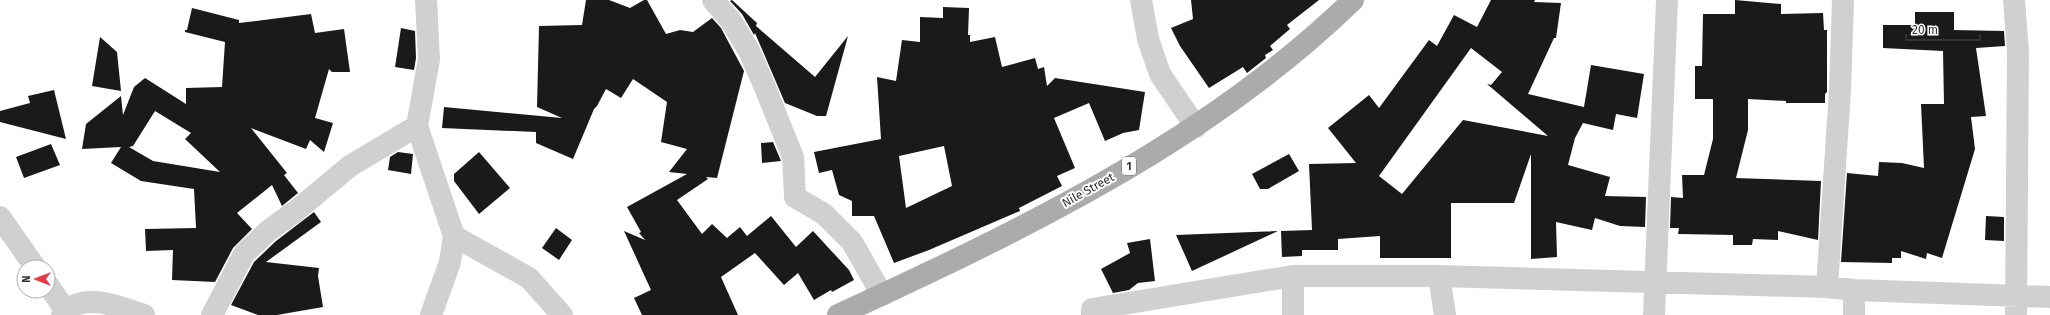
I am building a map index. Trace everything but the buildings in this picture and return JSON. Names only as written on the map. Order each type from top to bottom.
[{"type":"main road","name":"Nile Street","points":[[838,315],[983,248],[1091,189],[1196,127],[1254,85],[1353,0]]},
{"type":"street","points":[[426,0],[429,59],[417,126],[454,236],[450,262],[431,315]]},
{"type":"street","points":[[713,0],[731,21],[749,51],[764,85],[793,157],[795,197],[824,214],[852,242],[882,295]]},
{"type":"street","points":[[1141,0],[1148,39],[1160,74],[1196,127]]},
{"type":"street","points":[[1654,315],[1667,0]]},
{"type":"street","points":[[1827,287],[1840,97],[1843,0]]},
{"type":"street","points":[[2014,0],[2018,52],[2016,306]]},
{"type":"street","points":[[212,315],[244,254],[268,231],[297,210],[350,166],[417,126]]},
{"type":"street","points":[[0,217],[29,259]]},
{"type":"street","points":[[454,236],[529,278],[562,315]]},
{"type":"street","points":[[1092,315],[1092,309],[1294,276],[1439,276],[1827,287],[2016,306],[2050,297]]},
{"type":"street","points":[[1293,315],[1294,276]]},
{"type":"street","points":[[1439,276],[1445,315]]},
{"type":"street","points":[[1854,290],[1854,315]]},
{"type":"street","points":[[56,299],[64,313],[88,300],[120,307],[144,315]]}]
